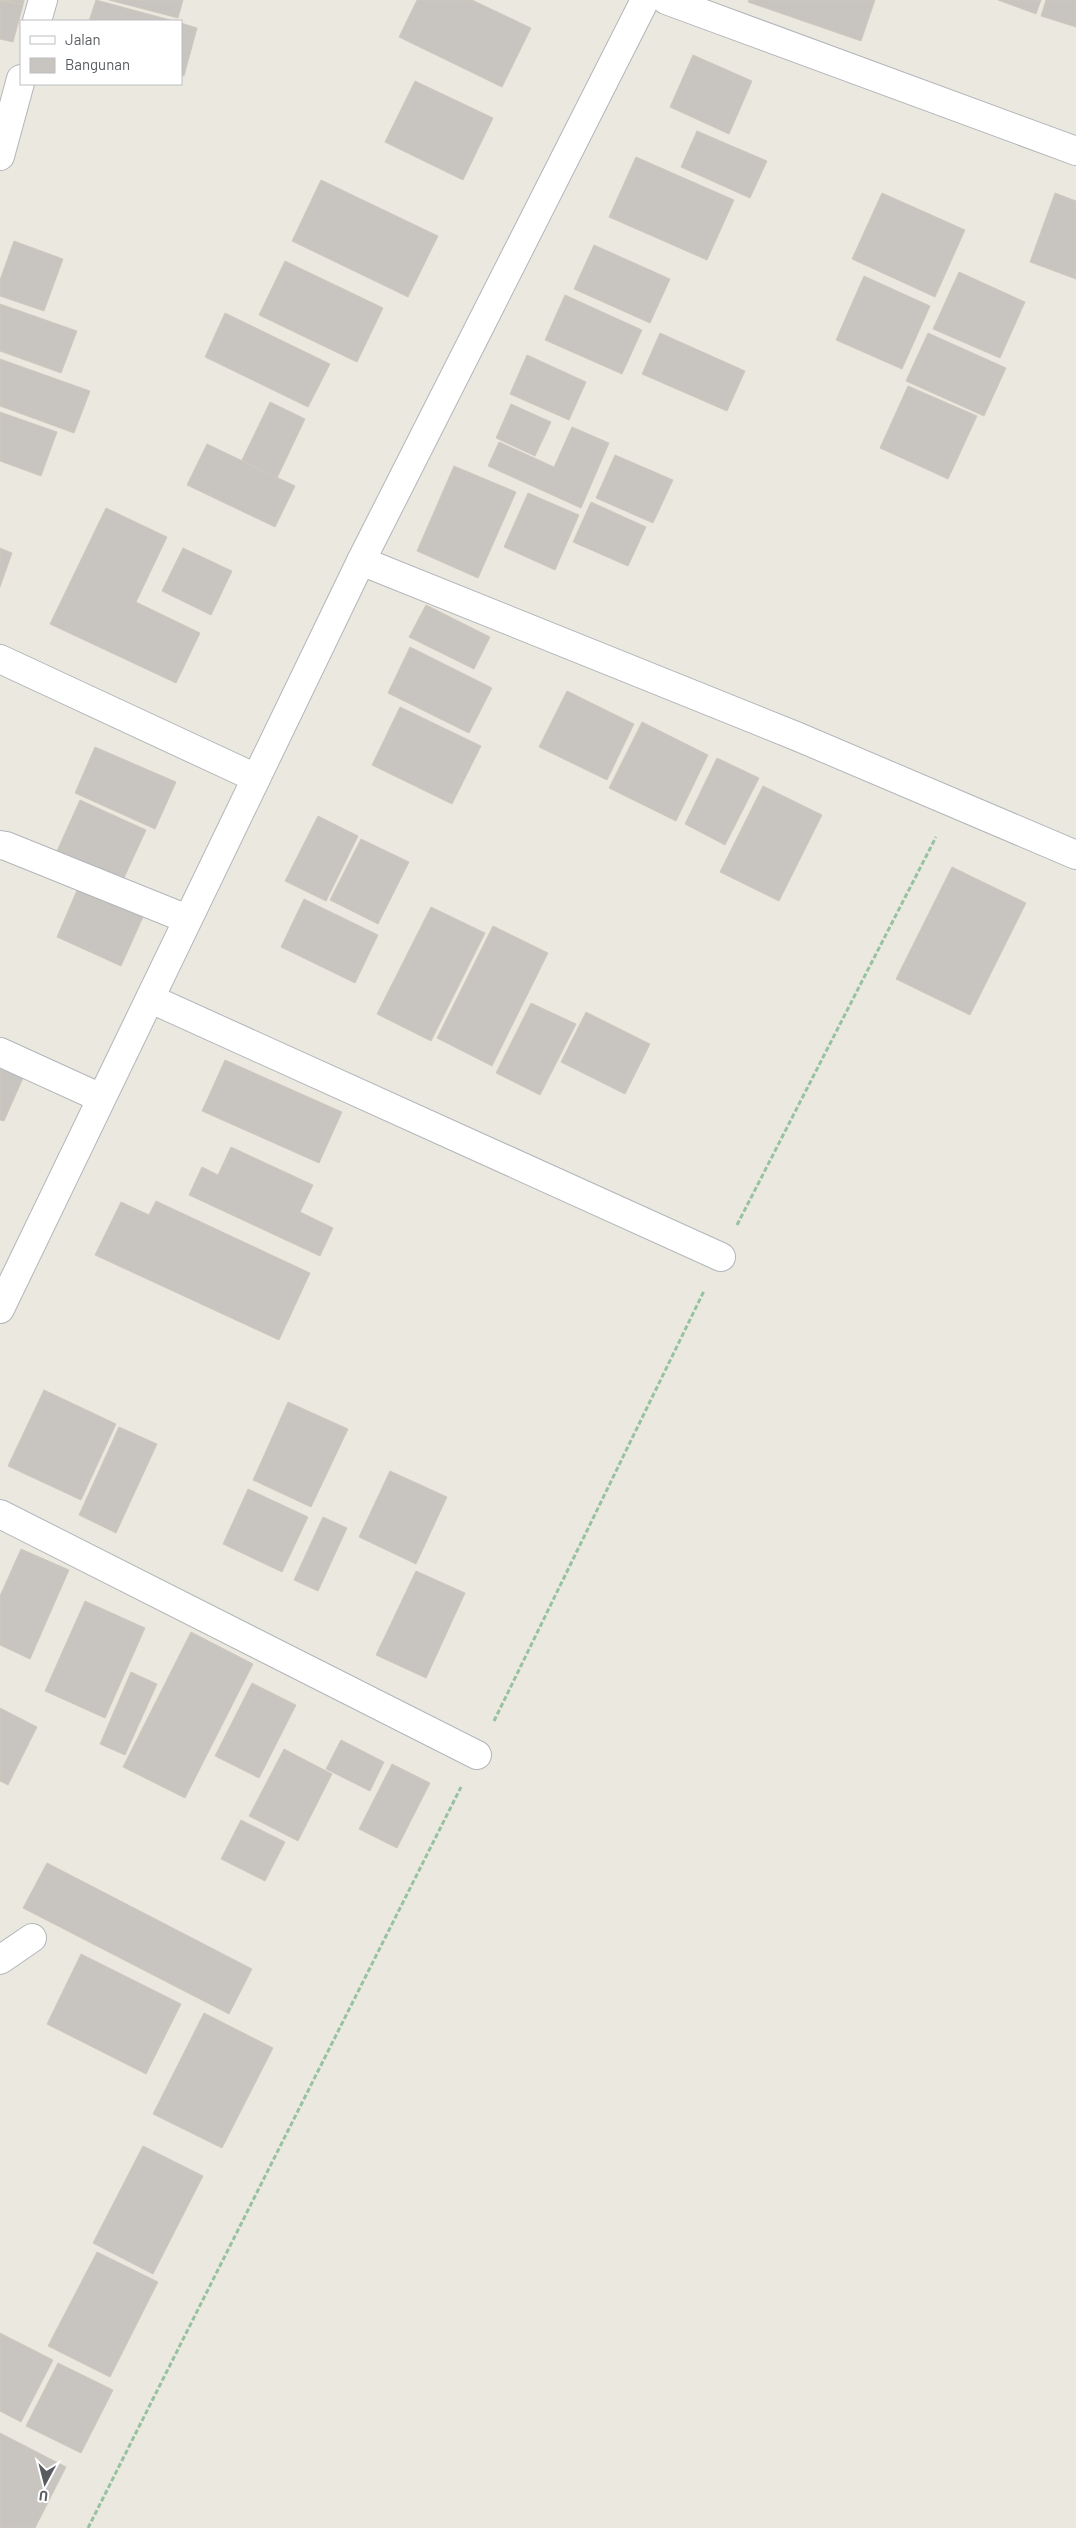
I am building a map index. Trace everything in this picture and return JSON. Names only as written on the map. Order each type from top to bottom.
[{"type":"street","points":[[37,20],[43,0]]},
{"type":"street","points":[[0,1308],[151,999],[187,919],[361,561],[645,0]]},
{"type":"street","points":[[666,0],[1076,152]]},
{"type":"street","points":[[0,156],[20,82]]},
{"type":"street","points":[[361,561],[796,736],[1076,855]]},
{"type":"street","points":[[0,659],[256,778]]},
{"type":"street","points":[[0,845],[187,919]]},
{"type":"street","points":[[151,999],[721,1257]]},
{"type":"street","points":[[0,1052],[102,1098]]},
{"type":"street","points":[[0,1514],[478,1755]]},
{"type":"street","points":[[0,1960],[32,1938]]},
{"type":"path","points":[[88,2528],[478,1755],[721,1257],[954,803]]},
{"type":"building","points":[[0,0],[23,5],[13,42],[0,39]]},
{"type":"building","points":[[4,0],[24,0],[23,5]]},
{"type":"building","points":[[96,0],[170,20],[89,20]]},
{"type":"building","points":[[109,0],[183,0],[178,18]]},
{"type":"building","points":[[417,0],[472,0],[531,28],[502,87],[399,37]]},
{"type":"building","points":[[749,0],[875,0],[861,41],[748,2]]},
{"type":"building","points":[[998,0],[1041,0],[1036,14]]},
{"type":"building","points":[[1046,0],[1076,0],[1076,27],[1041,16]]},
{"type":"building","points":[[182,23],[197,28],[184,76],[182,75]]},
{"type":"building","points":[[693,55],[752,81],[729,134],[670,107]]},
{"type":"building","points":[[415,81],[493,118],[463,180],[385,142]]},
{"type":"building","points":[[697,131],[767,161],[750,198],[681,167]]},
{"type":"building","points":[[636,157],[734,200],[707,260],[609,217]]},
{"type":"building","points":[[321,180],[438,236],[408,297],[292,241]]},
{"type":"building","points":[[882,193],[965,230],[935,297],[852,259]]},
{"type":"building","points":[[1055,193],[1076,201],[1076,279],[1030,262]]},
{"type":"building","points":[[14,241],[63,259],[44,311],[0,296],[0,280]]},
{"type":"building","points":[[594,245],[670,279],[650,323],[574,289]]},
{"type":"building","points":[[285,261],[383,308],[357,362],[259,315]]},
{"type":"building","points":[[959,272],[1025,302],[1000,358],[933,329]]},
{"type":"building","points":[[864,276],[930,306],[902,369],[836,340]]},
{"type":"building","points":[[565,295],[642,330],[622,374],[545,340]]},
{"type":"building","points":[[0,304],[77,331],[61,373],[0,351]]},
{"type":"building","points":[[225,313],[330,364],[308,407],[205,357]]},
{"type":"building","points":[[660,333],[745,371],[727,411],[642,374]]},
{"type":"building","points":[[928,333],[1006,368],[984,416],[906,381]]},
{"type":"building","points":[[527,355],[586,382],[569,420],[510,394]]},
{"type":"building","points":[[0,359],[90,391],[74,433],[0,406]]},
{"type":"building","points":[[908,386],[977,416],[948,479],[880,448]]},
{"type":"building","points":[[270,402],[305,419],[277,478],[242,460]]},
{"type":"building","points":[[511,404],[551,422],[535,456],[496,438]]},
{"type":"building","points":[[0,412],[57,432],[41,476],[0,461]]},
{"type":"building","points":[[572,427],[609,443],[581,508],[488,466],[499,442],[554,467]]},
{"type":"building","points":[[207,444],[295,486],[275,527],[187,485]]},
{"type":"building","points":[[615,455],[673,480],[653,523],[596,498]]},
{"type":"building","points":[[454,466],[516,492],[478,578],[417,551]]},
{"type":"building","points":[[528,493],[579,515],[555,570],[504,547]]},
{"type":"building","points":[[591,502],[646,527],[628,566],[573,542]]},
{"type":"building","points":[[106,508],[167,537],[136,602],[200,633],[176,683],[50,624]]},
{"type":"building","points":[[0,548],[12,553],[0,587]]},
{"type":"building","points":[[183,548],[232,571],[211,615],[162,591]]},
{"type":"building","points":[[426,605],[490,637],[474,669],[409,637]]},
{"type":"building","points":[[410,647],[492,688],[469,733],[388,693]]},
{"type":"building","points":[[567,691],[634,724],[607,780],[539,747]]},
{"type":"building","points":[[400,707],[481,746],[452,804],[372,765]]},
{"type":"building","points":[[642,722],[708,755],[676,821],[609,788]]},
{"type":"building","points":[[95,747],[176,782],[155,829],[75,793]]},
{"type":"building","points":[[717,758],[759,778],[725,845],[685,824]]},
{"type":"building","points":[[763,786],[822,815],[779,901],[720,872]]},
{"type":"building","points":[[80,800],[146,830],[123,880],[57,851]]},
{"type":"building","points":[[318,816],[358,836],[326,901],[285,881]]},
{"type":"building","points":[[361,839],[409,862],[378,924],[330,900]]},
{"type":"building","points":[[952,867],[1026,903],[970,1015],[896,979]]},
{"type":"building","points":[[78,888],[143,917],[121,966],[57,937]]},
{"type":"building","points":[[304,899],[378,935],[355,983],[281,947]]},
{"type":"building","points":[[431,907],[485,933],[431,1041],[377,1014]]},
{"type":"building","points":[[493,926],[548,953],[492,1066],[437,1038]]},
{"type":"building","points":[[531,1003],[576,1024],[540,1095],[496,1073]]},
{"type":"building","points":[[586,1012],[650,1044],[625,1094],[561,1062]]},
{"type":"building","points":[[225,1060],[342,1112],[319,1163],[202,1111]]},
{"type":"building","points":[[0,1068],[23,1078],[4,1121],[0,1120]]},
{"type":"building","points":[[231,1147],[313,1185],[300,1212],[333,1228],[320,1256],[189,1195],[202,1167],[218,1175]]},
{"type":"building","points":[[156,1201],[310,1273],[279,1340],[95,1255],[121,1202],[149,1215]]},
{"type":"building","points":[[44,1390],[116,1424],[81,1500],[8,1466]]},
{"type":"building","points":[[288,1402],[348,1429],[311,1507],[253,1480]]},
{"type":"building","points":[[119,1427],[157,1444],[116,1533],[79,1515]]},
{"type":"building","points":[[390,1471],[447,1497],[416,1564],[359,1537]]},
{"type":"building","points":[[248,1489],[308,1517],[282,1572],[223,1544]]},
{"type":"building","points":[[323,1517],[347,1528],[318,1591],[294,1580]]},
{"type":"building","points":[[21,1549],[69,1570],[30,1659],[0,1645],[0,1596]]},
{"type":"building","points":[[416,1571],[465,1593],[426,1678],[376,1655]]},
{"type":"building","points":[[85,1601],[145,1628],[105,1718],[45,1691]]},
{"type":"building","points":[[191,1632],[253,1664],[185,1798],[123,1767]]},
{"type":"building","points":[[131,1672],[157,1684],[125,1755],[100,1744]]},
{"type":"building","points":[[252,1683],[296,1705],[259,1778],[215,1756]]},
{"type":"building","points":[[0,1708],[37,1727],[8,1785],[0,1781]]},
{"type":"building","points":[[341,1740],[384,1762],[370,1791],[326,1769]]},
{"type":"building","points":[[284,1749],[332,1774],[298,1841],[249,1816]]},
{"type":"building","points":[[392,1764],[430,1783],[397,1848],[359,1829]]},
{"type":"building","points":[[241,1820],[285,1842],[265,1881],[221,1859]]},
{"type":"building","points":[[47,1863],[252,1969],[229,2014],[23,1908]]},
{"type":"building","points":[[81,1954],[181,2004],[146,2074],[47,2024]]},
{"type":"building","points":[[204,2013],[273,2048],[222,2148],[153,2114]]},
{"type":"building","points":[[143,2146],[203,2176],[153,2274],[93,2243]]},
{"type":"building","points":[[97,2252],[158,2282],[110,2377],[48,2346]]},
{"type":"building","points":[[0,2333],[53,2360],[21,2422],[0,2411]]},
{"type":"building","points":[[58,2363],[113,2390],[81,2453],[26,2426]]},
{"type":"building","points":[[0,2433],[66,2467],[35,2528],[0,2528]]}]
